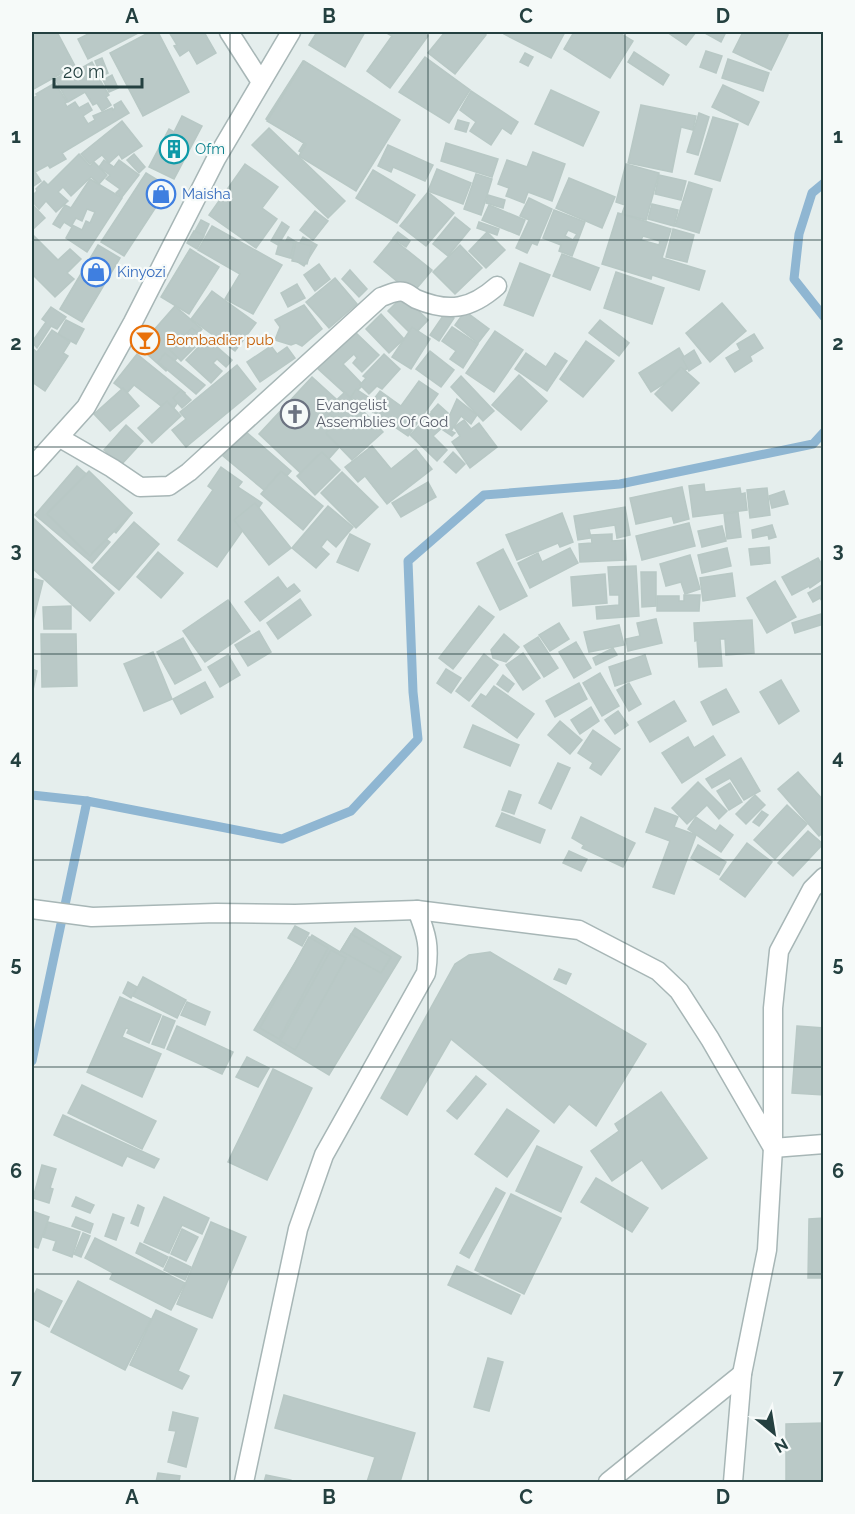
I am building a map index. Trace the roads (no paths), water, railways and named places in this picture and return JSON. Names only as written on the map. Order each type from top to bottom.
[{"type":"street","points":[[229,32],[261,82]]},
{"type":"street","points":[[32,467],[86,407],[133,322],[216,159],[291,32]]},
{"type":"street","points":[[60,438],[140,487],[169,486],[189,472],[381,297],[395,292],[404,292],[417,299],[456,308],[482,299],[497,286]]},
{"type":"street","points":[[733,1482],[742,1374],[766,1250],[773,1148],[773,1008],[779,951],[820,886]]},
{"type":"street","points":[[32,909],[92,917],[417,910],[579,930],[658,971],[679,992],[710,1039],[773,1148]]},
{"type":"street","points":[[244,1482],[298,1229],[324,1155],[426,973],[429,951],[426,934],[417,910]]},
{"type":"street","points":[[773,1148],[824,1144]]},
{"type":"street","points":[[608,1482],[742,1374]]},
{"type":"waterway","points":[[824,183],[812,193],[799,234],[794,279],[824,317]]},
{"type":"waterway","points":[[32,795],[87,801],[282,839],[351,811],[418,739],[413,692],[408,561],[484,495],[620,484],[813,444],[824,432]]},
{"type":"waterway","points":[[32,1061],[87,801]]},
{"type":"place","name":"Ofm","points":[[174,149]]},
{"type":"place","name":"Maisha","points":[[161,194]]},
{"type":"place","name":"Kinyozi","points":[[96,272]]},
{"type":"place","name":"Bombadier pub","points":[[145,340]]},
{"type":"place","name":"Evangelist Assemblies Of God","points":[[295,414]]}]
